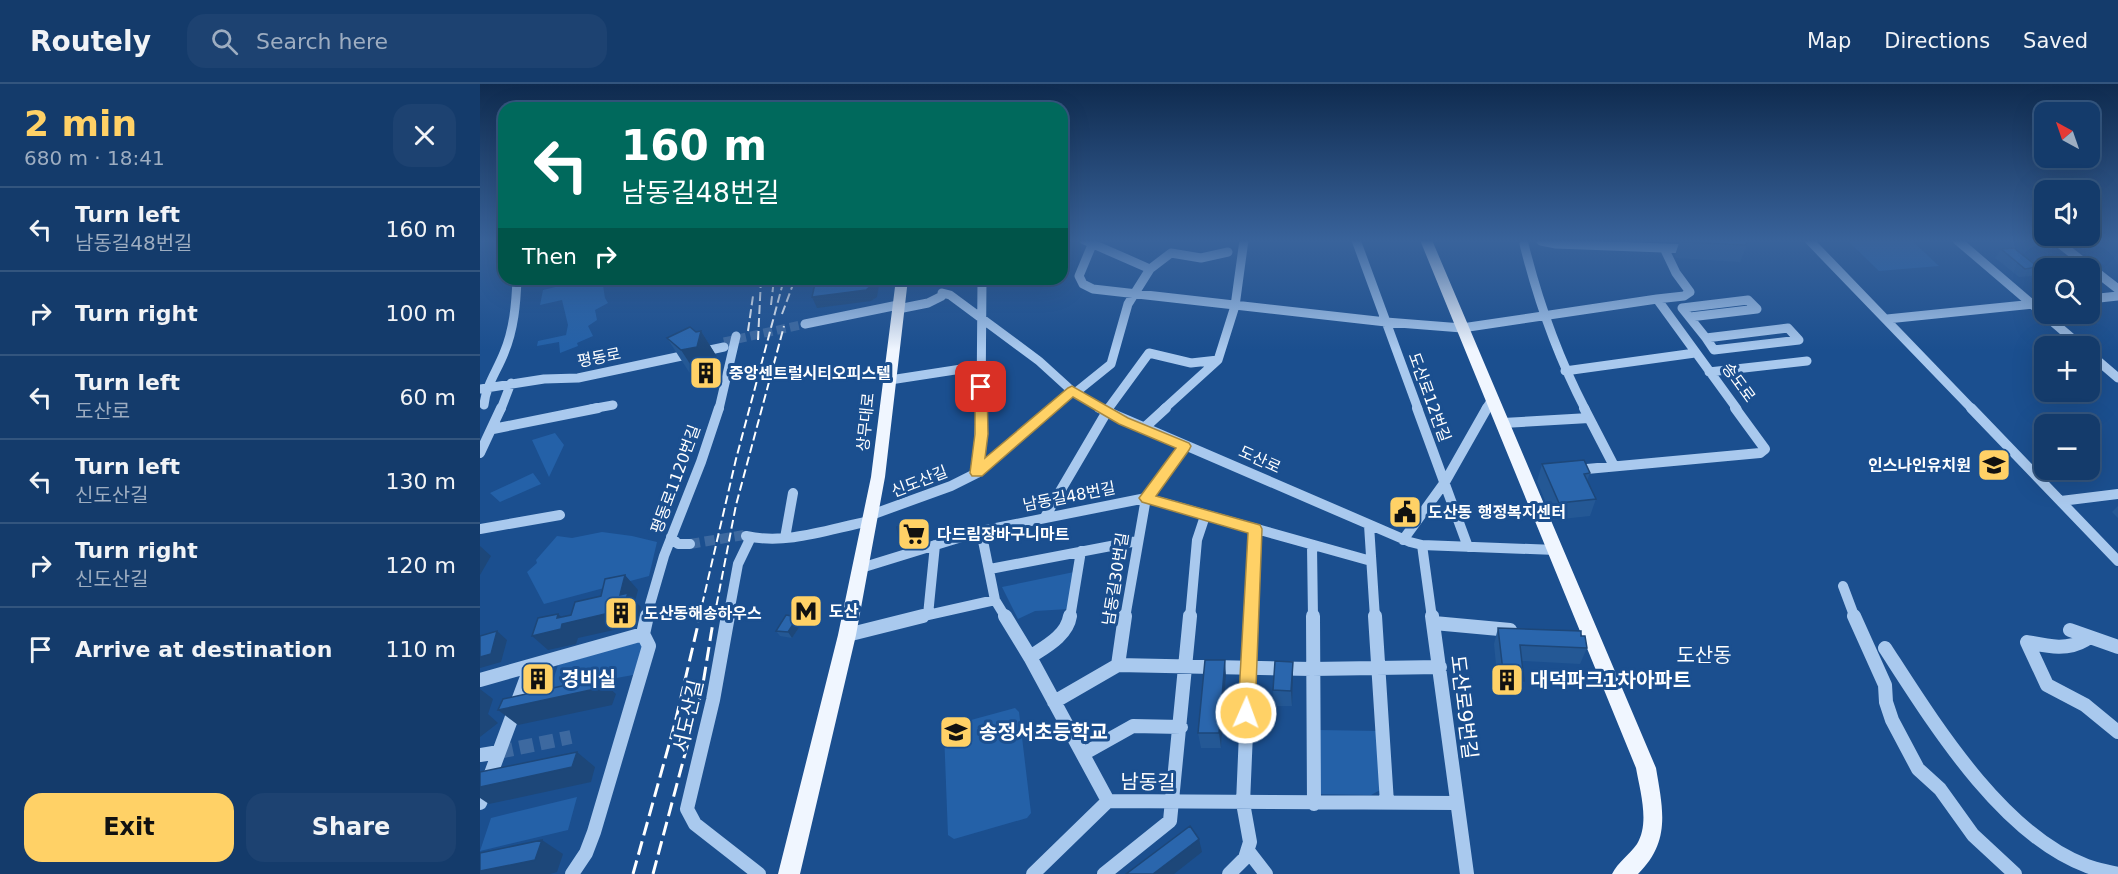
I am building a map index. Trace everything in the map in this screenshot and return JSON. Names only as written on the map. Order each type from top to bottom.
[{"type":"main road","points":[[1441,277],[1503,423],[1531,474],[1586,635],[1646,768],[1653,810],[1652,830],[1645,851],[1623,874]]},
{"type":"main road","name":"상무대로","points":[[789,874],[847,635],[871,518],[901,285]]},
{"type":"street","points":[[1079,277],[1083,284],[1100,290],[1133,295],[1462,328],[1684,296],[1690,292],[1679,277]]},
{"type":"street","name":"신도산길","points":[[748,536],[784,538],[871,518],[951,486],[977,473],[1073,392],[1112,364],[1125,312],[1145,277]]},
{"type":"street","points":[[1143,429],[1218,360],[1235,306],[1239,277]]},
{"type":"street","name":"도산로12번길","points":[[1369,277],[1445,482]]},
{"type":"street","points":[[1534,277],[1565,371],[1614,466]]},
{"type":"street","points":[[1845,277],[2118,561]]},
{"type":"street","points":[[2000,277],[2069,336]]},
{"type":"street","points":[[2103,277],[2118,288]]},
{"type":"street","points":[[484,405],[484,388],[506,350],[515,315],[517,285]]},
{"type":"street","points":[[977,473],[981,434],[981,285]]},
{"type":"street","name":"도산로","points":[[898,309],[928,303],[942,296],[942,293],[950,295],[1039,361],[1073,392],[1106,412],[1403,540],[1422,545],[1556,550]]},
{"type":"street","points":[[2100,298],[2118,296]]},
{"type":"street","name":"송도로","points":[[1561,472],[1760,453],[1765,449],[1657,299]]},
{"type":"street","points":[[1565,371],[1693,350],[1708,340],[1788,328],[1799,340],[1714,350],[1708,340],[1682,308],[1748,300],[1757,309],[1690,317]]},
{"type":"street","points":[[1887,319],[2032,304]]},
{"type":"street","points":[[805,326],[898,309]]},
{"type":"street","name":"평동로1120번길","points":[[572,874],[585,857],[607,792],[649,646],[643,634],[671,537],[689,498],[727,346],[736,336]]},
{"type":"street","name":"평동로","points":[[484,388],[508,390],[574,373],[727,346]]},
{"type":"street","name":"평동로","points":[[508,390],[544,379],[578,378],[727,346]]},
{"type":"street","points":[[1045,517],[1106,412],[1149,354],[1186,363],[1218,360]]},
{"type":"street","points":[[1709,372],[1807,361]]},
{"type":"street","points":[[2100,363],[2118,378]]},
{"type":"street","points":[[890,380],[981,366]]},
{"type":"street","points":[[480,453],[493,429],[508,390],[510,393],[520,387],[548,380]]},
{"type":"street","name":"도산로12번길","points":[[1403,540],[1445,482],[1493,398]]},
{"type":"street","points":[[493,429],[606,409]]},
{"type":"street","points":[[1503,423],[1589,418]]},
{"type":"street","points":[[1146,498],[1185,446]]},
{"type":"street","points":[[1445,482],[1468,547]]},
{"type":"street","points":[[784,538],[793,493]]},
{"type":"street","points":[[2061,501],[2118,494]]},
{"type":"street","name":"남동길48번길","points":[[935,545],[981,531],[1146,498],[1371,561]]},
{"type":"street","name":"남동길30번길","points":[[1118,665],[1146,498]]},
{"type":"street","points":[[480,529],[560,515]]},
{"type":"street","points":[[1104,874],[1170,821],[1187,668],[1197,540],[1204,516]]},
{"type":"street","points":[[1369,525],[1387,803]]},
{"type":"street","points":[[1229,874],[1244,863],[1249,852],[1249,832],[1243,803],[1255,529]]},
{"type":"street","name":"남동길","points":[[981,531],[995,600],[1030,657],[1108,801],[1314,804],[1457,803]]},
{"type":"street","name":"서도산길","points":[[748,536],[738,564],[713,700],[687,809],[695,824],[759,874]]},
{"type":"street","points":[[671,537],[678,544],[690,544]]},
{"type":"street","points":[[990,569],[1137,541]]},
{"type":"street","points":[[861,568],[935,545],[928,615]]},
{"type":"street","name":"도산로9번길","points":[[1422,545],[1467,874]]},
{"type":"street","points":[[1312,546],[1314,804]]},
{"type":"street","points":[[1030,657],[1056,639],[1069,623],[1082,551]]},
{"type":"street","points":[[1843,586],[1847,601],[1885,685],[1886,702],[1892,720],[1918,769],[1940,789],[1973,835],[2015,874]]},
{"type":"street","points":[[847,635],[995,600]]},
{"type":"street","points":[[1434,623],[1519,631]]},
{"type":"street","points":[[2070,630],[2118,646]]},
{"type":"street","points":[[480,680],[643,634]]},
{"type":"street","points":[[2084,636],[2085,640],[2082,643],[2053,647],[2027,642],[2047,685],[2070,695],[2105,718],[2118,732]]},
{"type":"street","points":[[1885,648],[1942,735],[1993,796],[2016,819],[2045,843],[2068,857],[2087,866],[2118,874]]},
{"type":"street","points":[[1054,702],[1118,665],[1312,669],[1440,667]]},
{"type":"street","points":[[480,803],[531,666]]},
{"type":"street","points":[[1083,754],[1133,726],[1181,728]]},
{"type":"street","points":[[480,755],[499,752]]},
{"type":"street","points":[[1033,874],[1108,801]]},
{"type":"street","points":[[1249,852],[1266,874]]},
{"type":"shaded area","points":[[564,285],[603,285],[608,303],[595,310],[597,320],[588,326],[593,336],[577,343],[578,346],[560,353],[559,342],[537,346],[538,341],[566,335],[568,325],[562,300],[540,305],[543,290]]},
{"type":"shaded area","points":[[555,433],[564,445],[549,477],[532,440]]},
{"type":"shaded area","points":[[533,473],[541,484],[500,502],[490,493]]},
{"type":"shaded area","points":[[602,532],[657,542],[649,576],[544,604],[527,572],[537,563],[536,560],[557,536],[572,538]]},
{"type":"shaded area","points":[[1074,572],[1069,609],[1035,611],[1018,619],[1002,587]]},
{"type":"shaded area","points":[[638,642],[643,645],[633,675],[550,690],[558,665]]},
{"type":"shaded area","points":[[1015,708],[1019,712],[1031,813],[1027,818],[954,839],[948,835],[944,732],[949,726]]},
{"type":"shaded area","points":[[1318,730],[1379,731],[1382,789],[1371,795],[1317,794]]},
{"type":"shaded area","points":[[577,797],[568,830],[480,851],[491,818]]},
{"type":"building","points":[[815,285],[872,285],[866,290],[812,297]]},
{"type":"building","points":[[690,327],[696,332],[701,331],[697,347],[681,350],[667,338]]},
{"type":"building","points":[[1584,460],[1590,473],[1584,474],[1596,499],[1559,503],[1542,464]]},
{"type":"building","points":[[923,520],[925,530],[899,538],[897,527]]},
{"type":"building","points":[[625,575],[620,595],[628,593],[622,610],[562,624],[561,629],[532,636],[538,618],[558,614],[557,618],[571,615],[575,602],[601,596],[605,579]]},
{"type":"building","points":[[786,615],[798,617],[788,632],[776,631]]},
{"type":"building","points":[[1498,628],[1581,631],[1581,636],[1585,636],[1587,648],[1520,645],[1524,681],[1504,680]]},
{"type":"building","points":[[497,631],[491,654],[480,657],[480,636]]},
{"type":"building","points":[[1205,660],[1225,660],[1219,733],[1198,733]]},
{"type":"building","points":[[1275,661],[1293,662],[1291,691],[1273,690]]},
{"type":"building","points":[[540,672],[538,680],[531,682],[534,673]]},
{"type":"building","points":[[598,678],[595,689],[498,710],[503,699]]},
{"type":"building","points":[[577,752],[572,767],[480,787],[480,772]]},
{"type":"building","points":[[1190,826],[1199,839],[1153,874],[1126,874]]},
{"type":"building","points":[[542,840],[535,860],[480,871],[480,853]]},
{"type":"tunnel","points":[[724,342],[805,324]]},
{"type":"tunnel","points":[[690,544],[744,535]]},
{"type":"tunnel","points":[[499,752],[571,737]]},
{"type":"railway","points":[[758,340],[761,285]]},
{"type":"railway","points":[[771,305],[773,285]]},
{"type":"railway","points":[[699,618],[736,459],[782,285]]},
{"type":"railway","points":[[782,314],[793,285]]},
{"type":"railway","points":[[748,331],[753,296]]},
{"type":"railway","points":[[714,618],[736,505],[784,326]]},
{"type":"railway","points":[[633,874],[675,723],[700,616]]},
{"type":"railway","points":[[653,874],[702,690],[714,616]]},
{"type":"place","name":"중앙센트럴시티오피스텔","points":[[706,373]]},
{"type":"place","name":"인스나인유치원","points":[[1994,465]]},
{"type":"place","name":"도산동 행정복지센터","points":[[1405,512]]},
{"type":"place","name":"다드림장바구니마트","points":[[914,534]]},
{"type":"place","name":"도산","points":[[806,611]]},
{"type":"place","name":"도산동해송하우스","points":[[621,613]]},
{"type":"place","name":"경비실","points":[[538,679]]},
{"type":"place","name":"대덕파크1차아파트","points":[[1507,680]]},
{"type":"place","name":"송정서초등학교","points":[[956,732]]},
{"type":"district","name":"도산동","points":[[1704,655]]},
{"type":"route","points":[[981,387],[981,434],[977,473],[1072,391],[1123,421],[1185,446],[1146,498],[1255,529],[1246,713]]}]
